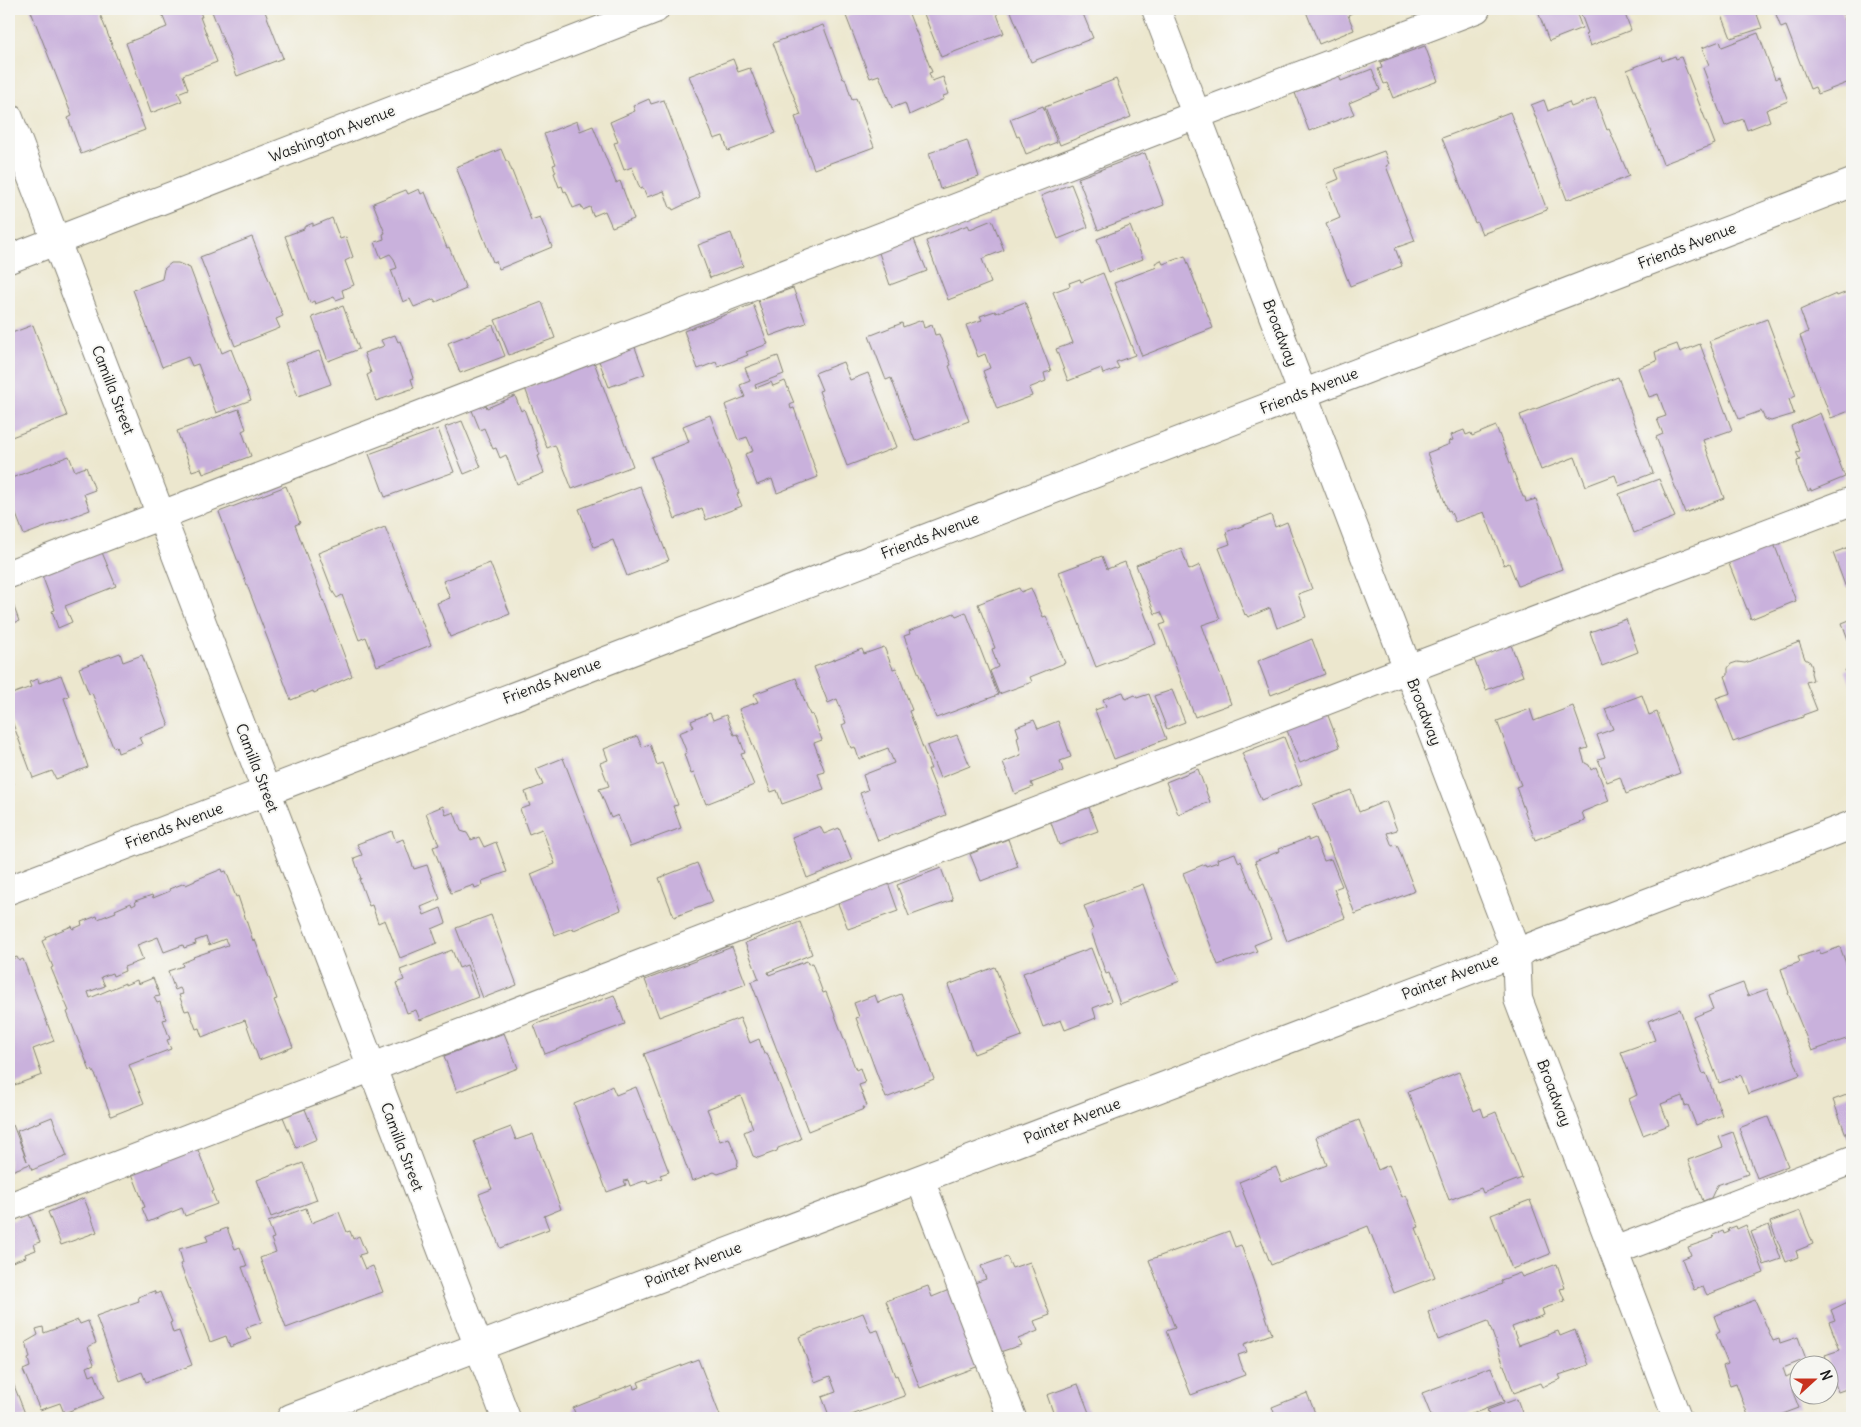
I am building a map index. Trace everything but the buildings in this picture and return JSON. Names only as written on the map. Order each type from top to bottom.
[{"type":"street","name":"Washington Avenue","points":[[9,260],[655,9]]},
{"type":"street","name":"Broadway","points":[[1156,9],[1516,952],[1518,999],[1677,1418]]},
{"type":"street","points":[[9,574],[1196,114],[1476,9]]},
{"type":"street","name":"Camilla Street","points":[[9,118],[506,1418]]},
{"type":"street","name":"Friends Avenue","points":[[9,890],[1852,183]]},
{"type":"street","points":[[9,1207],[1408,669],[1852,501]]},
{"type":"street","name":"Painter Avenue","points":[[291,1418],[1852,824]]},
{"type":"street","points":[[1614,1252],[1852,1160]]},
{"type":"street","points":[[920,1179],[1012,1418]]}]
